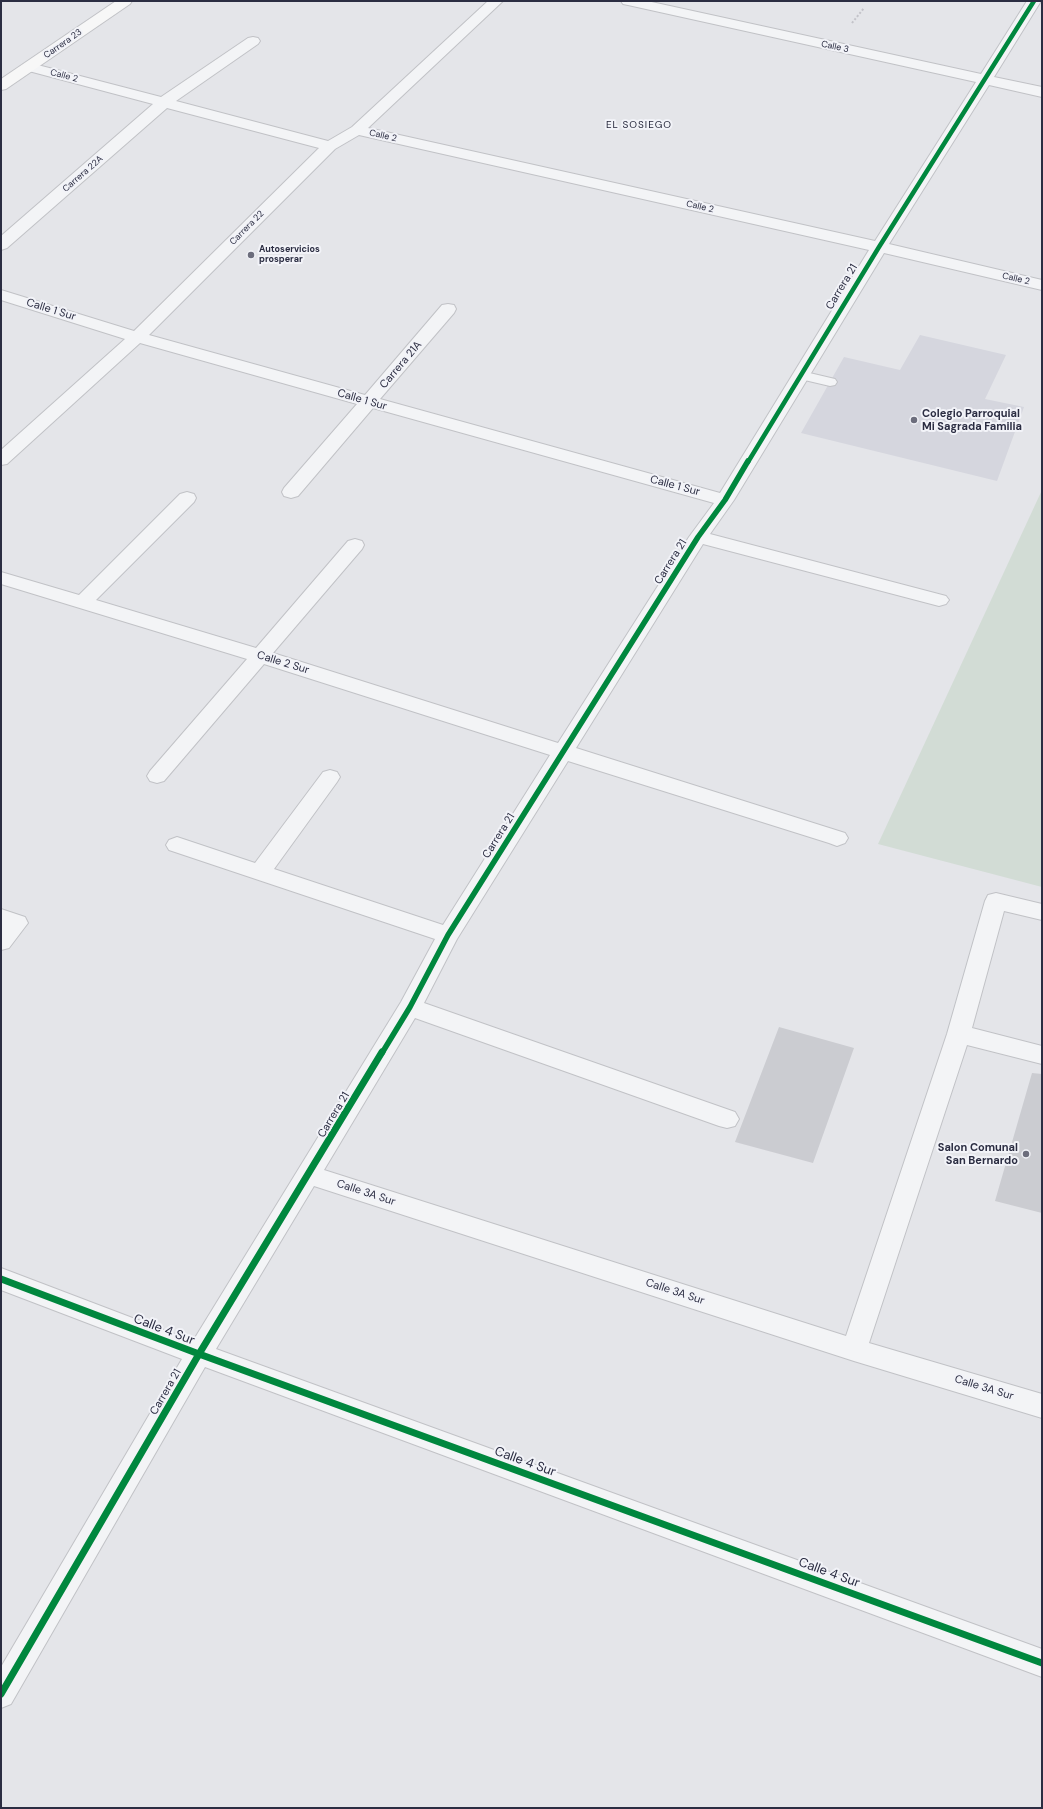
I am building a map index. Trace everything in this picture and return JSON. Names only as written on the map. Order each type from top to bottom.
[{"type":"street","name":"Carrera 23","points":[[1,86],[125,1]]},
{"type":"street","name":"Carrera 22","points":[[1,460],[137,336],[330,146],[357,130],[496,1]]},
{"type":"street","name":"Calle 3","points":[[628,1],[1042,92]]},
{"type":"street","name":"Carrera 21","points":[[1,1694],[199,1354],[410,1007],[448,935],[565,751],[698,537],[725,500],[879,246],[1034,1]]},
{"type":"street","name":"Carrera 22A","points":[[1,245],[164,102],[253,41]]},
{"type":"street","name":"Calle 2","points":[[30,67],[330,146]]},
{"type":"street","name":"Calle 2","points":[[357,130],[879,246],[1042,285]]},
{"type":"street","name":"Calle 1 Sur","points":[[1,295],[137,336],[370,402],[725,500]]},
{"type":"street","name":"Carrera 21A","points":[[291,492],[370,402],[448,309]]},
{"type":"street","points":[[83,602],[187,498]]},
{"type":"street","points":[[698,537],[938,600]]},
{"type":"street","points":[[157,776],[355,546]]},
{"type":"street","name":"Calle 2 Sur","points":[[1,578],[260,656],[837,838]]},
{"type":"street","points":[[259,873],[330,777]]},
{"type":"street","points":[[177,845],[448,935]]},
{"type":"street","points":[[854,1350],[959,1034],[996,901],[1042,912]]},
{"type":"street","points":[[1,917],[18,923],[1,942]]},
{"type":"street","points":[[410,1007],[727,1119]]},
{"type":"street","points":[[959,1034],[1042,1055]]},
{"type":"street","name":"Calle 3A Sur","points":[[309,1175],[854,1350],[1042,1406]]},
{"type":"street","name":"Calle 4 Sur","points":[[1,1279],[199,1354],[1042,1663]]},
{"type":"lane","points":[[801,375],[830,382]]},
{"type":"shaded area","name":"Colegio Parroquial Mi Sagrada Familia","points":[[920,335],[1006,355],[985,399],[1024,407],[997,481],[801,433],[844,357],[900,370]]},
{"type":"shaded area","points":[[1042,490],[1042,887],[878,844]]},
{"type":"building","points":[[779,1027],[854,1048],[813,1163],[735,1142]]},
{"type":"building","name":"Salon Comunal San Bernardo","points":[[1032,1073],[1042,1074],[1042,1213],[995,1201]]},
{"type":"cycle path","points":[[1,1694],[199,1354],[410,1007],[448,935],[698,537],[725,500],[879,247],[1034,1]]},
{"type":"cycle path","points":[[1,1279],[199,1354],[1042,1663]]},
{"type":"place","name":"Autoservicios prosperar","points":[[251,255]]},
{"type":"place","name":"Colegio Parroquial Mi Sagrada Familia","points":[[914,420]]},
{"type":"place","name":"Salon Comunal San Bernardo","points":[[1026,1154]]},
{"type":"district","name":"EL SOSIEGO","points":[[639,125]]}]
